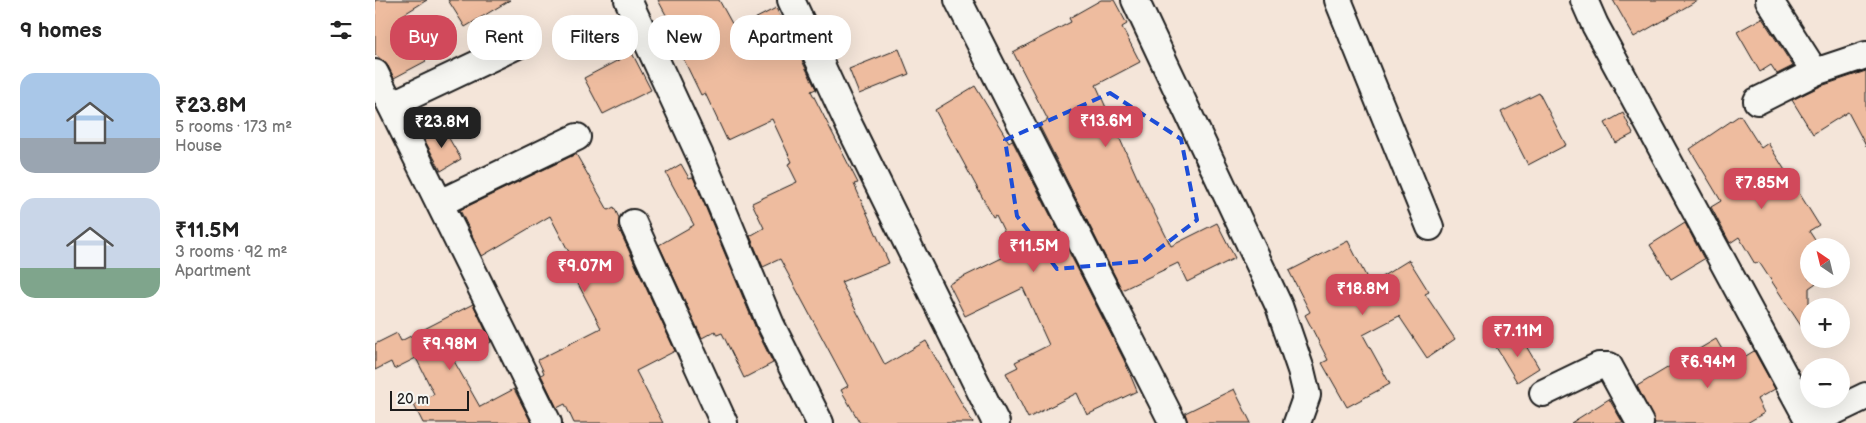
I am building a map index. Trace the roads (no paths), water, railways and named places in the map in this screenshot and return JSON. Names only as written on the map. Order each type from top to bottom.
[{"type":"street","points":[[628,0],[701,160],[771,325],[820,423]]},
{"type":"street","points":[[791,0],[849,125],[996,423]]},
{"type":"street","points":[[958,0],[1173,423]]},
{"type":"street","points":[[1135,0],[1279,306],[1301,370],[1307,395],[1297,423]]},
{"type":"street","points":[[1338,0],[1431,227]]},
{"type":"street","points":[[1584,0],[1595,24],[1810,423],[1854,409]]},
{"type":"street","points":[[1769,0],[1815,72]]},
{"type":"street","points":[[1757,101],[1815,72],[1866,55]]},
{"type":"street","points":[[391,105],[486,60]]},
{"type":"street","points":[[375,74],[548,423]]},
{"type":"street","points":[[440,203],[577,137]]},
{"type":"street","points":[[633,223],[724,423]]},
{"type":"street","points":[[1543,393],[1599,366],[1609,366],[1639,423]]}]
